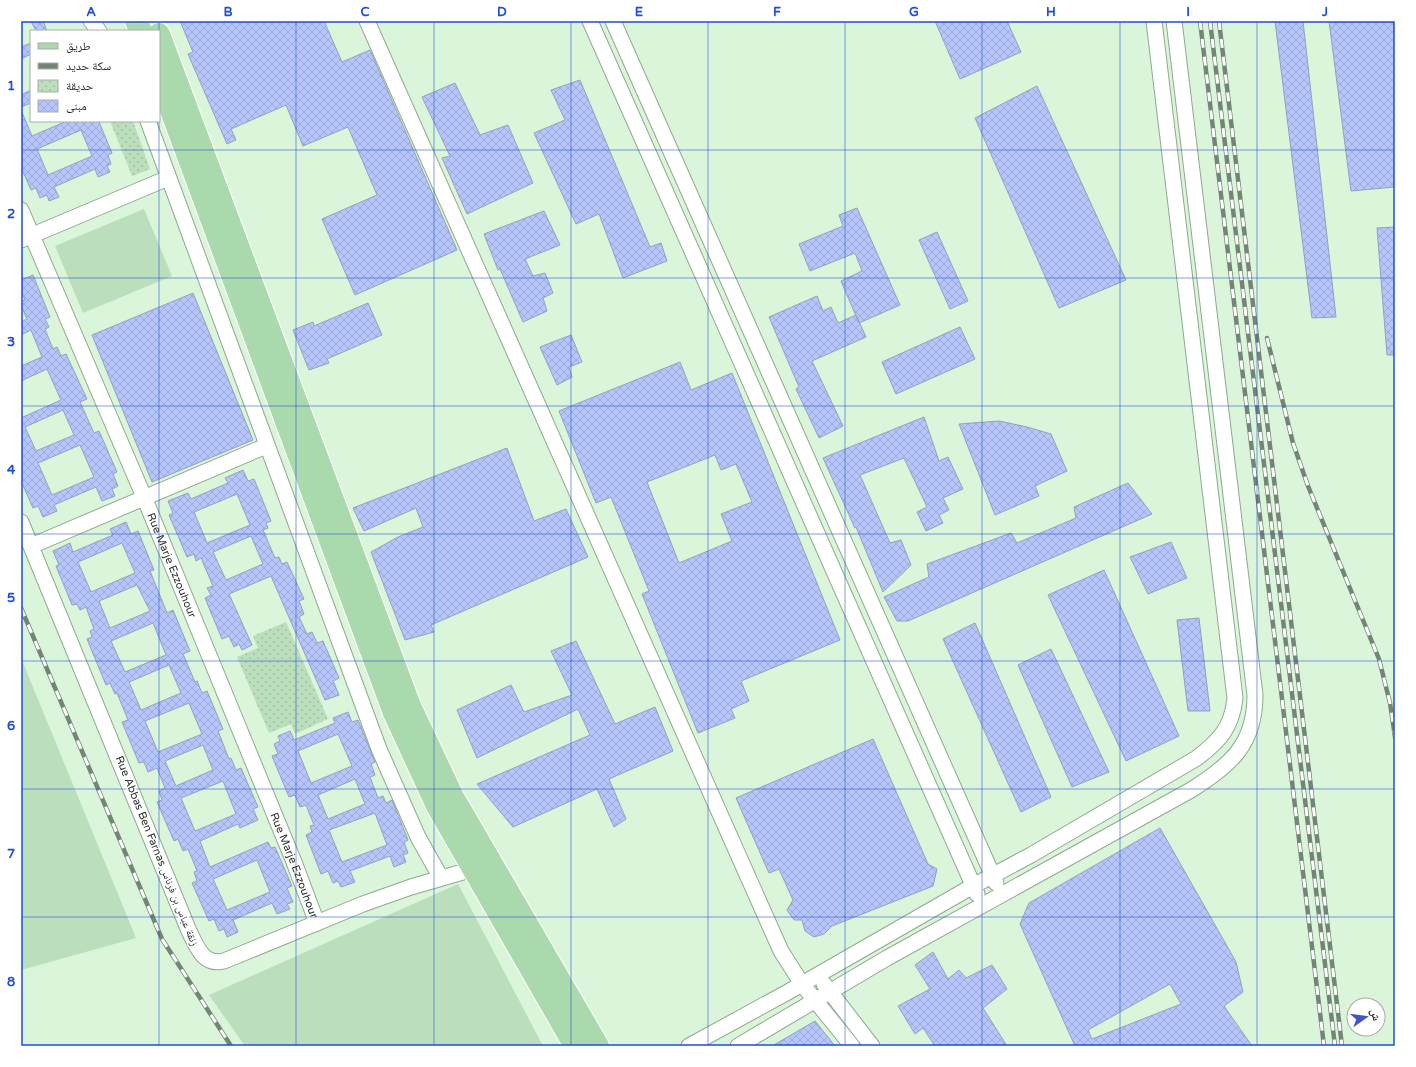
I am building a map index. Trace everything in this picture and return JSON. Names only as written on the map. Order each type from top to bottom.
[{"type":"main road","points":[[136,21],[140,30]]},
{"type":"main road","points":[[153,21],[158,30]]},
{"type":"main road","points":[[160,37],[410,706],[453,797],[598,1046]]},
{"type":"main road","points":[[160,81],[394,713],[437,806],[576,1046]]},
{"type":"street","points":[[91,21],[98,30]]},
{"type":"street","points":[[367,21],[781,951],[802,984],[814,1000],[831,1018],[852,1046]]},
{"type":"street","points":[[590,21],[973,886],[983,905]]},
{"type":"street","points":[[613,21],[1001,895]]},
{"type":"street","points":[[688,1046],[817,976],[992,875],[1038,851],[1197,758],[1213,745],[1230,724],[1234,713],[1235,698],[1154,21]]},
{"type":"street","points":[[738,1046],[814,1000],[932,933],[1191,790],[1207,780],[1229,762],[1247,739],[1251,729],[1255,695],[1174,21]]},
{"type":"street","points":[[148,122],[266,446],[379,749],[418,837],[442,878]]},
{"type":"street","points":[[27,237],[168,178]]},
{"type":"street","name":"Rue Marje Ezzouhour","points":[[21,210],[27,237],[144,497],[292,856],[317,923]]},
{"type":"street","points":[[31,546],[266,446]]},
{"type":"street","points":[[796,486],[816,477]]},
{"type":"street","name":"Rue Abbas Ben Farnas زنقة عباس بن فرناس","points":[[21,522],[189,931],[200,954],[210,961],[224,961],[396,892],[473,869]]},
{"type":"street","points":[[1213,745],[1229,762]]},
{"type":"street","points":[[923,915],[932,933]]},
{"type":"street","points":[[792,969],[817,976],[872,1046]]},
{"type":"green space","points":[[110,122],[133,122],[150,169],[132,176]]},
{"type":"green space","points":[[144,209],[172,276],[83,313],[55,246]]},
{"type":"green space","points":[[286,622],[328,719],[295,734],[291,724],[269,733],[237,657],[258,648],[253,636]]},
{"type":"green space","points":[[21,658],[136,938],[21,970]]},
{"type":"green space","points":[[458,884],[543,1046],[245,1046],[209,995]]},
{"type":"building","points":[[31,21],[43,21],[47,30],[36,30]]},
{"type":"building","points":[[180,21],[324,21],[342,62],[370,50],[457,250],[355,295],[322,219],[377,195],[348,127],[303,146],[286,105],[231,129],[236,140],[227,144],[188,54],[193,52]]},
{"type":"building","points":[[935,21],[1007,21],[1021,52],[960,79]]},
{"type":"building","points":[[1275,21],[1303,21],[1336,317],[1312,318]]},
{"type":"building","points":[[1329,21],[1393,21],[1395,42],[1395,187],[1351,191]]},
{"type":"building","points":[[30,43],[30,54],[21,59],[21,47]]},
{"type":"building","points":[[580,80],[650,247],[661,243],[667,261],[623,278],[599,214],[576,224],[534,133],[565,120],[551,90]]},
{"type":"building","points":[[455,83],[480,135],[508,125],[533,183],[467,214],[442,158],[450,156],[422,97]]},
{"type":"building","points":[[1037,86],[1126,280],[1059,308],[975,118]]},
{"type":"building","points":[[30,90],[30,103],[21,107],[21,95]]},
{"type":"building","points":[[21,110],[32,136],[65,122],[99,122],[112,153],[108,155],[111,164],[107,166],[110,172],[98,177],[95,169],[54,187],[59,197],[49,201],[47,195],[40,198],[36,188],[31,190],[21,167]],"holes":[[[81,130],[92,156],[48,175],[37,149]]]},
{"type":"building","points":[[857,208],[900,305],[859,323],[841,281],[862,271],[855,253],[810,271],[799,244],[843,226],[839,215]]},
{"type":"building","points":[[544,211],[560,245],[525,259],[533,276],[545,273],[553,293],[543,298],[547,311],[523,322],[500,269],[498,270],[484,234]]},
{"type":"building","points":[[1395,227],[1395,355],[1387,355],[1377,228]]},
{"type":"building","points":[[937,232],[968,301],[950,309],[919,240]]},
{"type":"building","points":[[33,275],[50,317],[45,319],[49,327],[45,329],[53,349],[57,347],[61,356],[66,354],[87,399],[80,402],[94,433],[99,431],[117,472],[113,474],[118,486],[112,489],[115,496],[102,501],[96,487],[54,505],[57,511],[43,517],[38,506],[33,508],[21,481],[21,418],[61,400],[47,369],[21,381],[21,366],[42,357],[31,330],[21,335],[21,322],[27,319],[21,305],[21,301],[25,300],[21,290],[21,280]],"holes":[[[63,410],[74,435],[36,451],[25,427]],[[80,445],[94,477],[52,495],[38,463]]]},
{"type":"building","points":[[193,293],[253,440],[152,482],[92,335]]},
{"type":"building","points":[[817,296],[823,311],[831,307],[838,323],[856,315],[866,337],[812,361],[843,426],[819,438],[796,389],[799,387],[769,317]]},
{"type":"building","points":[[368,303],[382,335],[327,359],[329,363],[309,370],[293,330],[313,322],[314,326]]},
{"type":"building","points":[[960,327],[975,359],[896,394],[882,362]]},
{"type":"building","points":[[571,335],[582,362],[569,367],[572,377],[557,385],[540,347]]},
{"type":"building","points":[[680,362],[691,390],[732,373],[840,640],[741,681],[749,701],[731,709],[735,718],[698,733],[642,594],[649,591],[611,497],[596,503],[559,411]],"holes":[[[715,455],[721,470],[736,464],[752,502],[721,514],[732,541],[679,563],[647,482]]]},
{"type":"building","points":[[924,417],[939,461],[948,457],[963,489],[943,498],[949,510],[939,515],[943,523],[926,531],[917,512],[927,507],[904,458],[860,475],[890,543],[901,540],[911,565],[883,592],[856,527],[855,528],[823,458]]},
{"type":"building","points":[[999,421],[1051,434],[1067,471],[1035,486],[1039,496],[995,515],[959,424]]},
{"type":"building","points":[[507,448],[534,521],[566,509],[588,557],[431,625],[434,632],[405,640],[371,552],[398,537],[423,527],[416,508],[364,531],[353,508]]},
{"type":"building","points":[[243,470],[248,481],[254,479],[271,521],[266,523],[268,528],[263,530],[275,558],[279,557],[282,564],[287,562],[304,599],[299,601],[304,614],[299,617],[307,634],[312,632],[317,643],[323,641],[339,678],[333,681],[339,695],[325,700],[271,576],[229,594],[252,645],[242,650],[239,644],[234,647],[229,636],[222,639],[205,598],[211,595],[207,588],[213,586],[201,558],[196,561],[194,554],[187,557],[169,515],[173,513],[168,501],[188,493],[191,499],[228,483],[225,478]],"holes":[[[237,494],[250,525],[207,543],[194,512]],[[251,536],[263,564],[226,580],[213,552]]]},
{"type":"building","points":[[1128,483],[1152,514],[908,621],[897,621],[884,597],[929,577],[927,564],[1011,533],[1017,543],[1076,518],[1074,507]]},
{"type":"building","points":[[126,522],[131,534],[138,531],[154,570],[150,571],[167,613],[173,610],[190,651],[183,654],[195,682],[197,681],[202,693],[207,691],[223,729],[218,731],[229,759],[231,758],[236,770],[241,768],[258,807],[253,809],[258,820],[240,828],[238,824],[200,841],[210,867],[268,842],[271,848],[275,847],[292,886],[287,888],[293,902],[287,904],[290,909],[277,914],[272,903],[233,920],[238,932],[227,937],[224,929],[219,931],[214,919],[209,921],[192,883],[197,881],[194,872],[197,871],[188,849],[183,851],[178,839],[174,841],[157,802],[162,800],[159,791],[165,788],[157,768],[148,772],[144,762],[139,763],[122,722],[128,720],[117,693],[115,694],[110,683],[106,685],[87,639],[92,637],[90,631],[94,629],[86,607],[80,610],[77,604],[72,605],[56,566],[59,565],[53,551],[70,543],[73,552],[113,535],[110,529]],"holes":[[[122,543],[135,573],[91,592],[78,562]],[[137,585],[150,611],[110,628],[99,601]],[[153,623],[166,655],[125,672],[111,641]],[[169,665],[181,693],[141,710],[129,682]],[[189,703],[202,734],[158,752],[145,721]],[[203,745],[213,770],[176,786],[165,761]],[[223,781],[236,814],[195,831],[181,798]],[[257,860],[270,892],[227,910],[213,879]]]},
{"type":"building","points":[[1171,542],[1187,578],[1148,594],[1130,557]]},
{"type":"building","points":[[1104,570],[1179,736],[1126,761],[1048,595]]},
{"type":"building","points":[[1199,618],[1210,711],[1188,711],[1177,620]]},
{"type":"building","points":[[975,623],[1051,797],[1021,812],[943,639]]},
{"type":"building","points":[[576,641],[615,724],[655,707],[673,751],[609,779],[626,819],[614,827],[597,789],[513,827],[477,784],[590,735],[578,709],[477,758],[457,710],[511,685],[524,712],[572,695],[551,651]]},
{"type":"building","points":[[1051,649],[1109,772],[1072,787],[1018,665]]},
{"type":"building","points":[[348,712],[352,722],[358,720],[375,762],[371,764],[375,775],[370,777],[378,798],[383,796],[386,803],[392,800],[408,840],[404,842],[408,853],[403,855],[406,862],[394,867],[390,856],[350,871],[355,882],[341,887],[338,881],[333,883],[328,871],[321,874],[306,835],[312,832],[310,826],[314,825],[306,805],[300,807],[295,795],[289,797],[272,756],[278,754],[274,744],[280,741],[278,736],[290,731],[294,740],[335,723],[333,718]],"holes":[[[338,734],[352,766],[311,783],[298,751]],[[355,779],[365,804],[328,819],[318,795]],[[375,813],[387,845],[342,862],[329,830]]]},
{"type":"building","points":[[873,739],[928,864],[937,869],[933,886],[832,926],[824,934],[814,937],[805,931],[802,920],[794,920],[787,910],[793,900],[779,869],[769,873],[736,798]]},
{"type":"building","points":[[1160,828],[1236,962],[1243,992],[1224,1006],[1252,1046],[1075,1046],[1020,924],[1029,903]],"holes":[[[1170,984],[1181,1004],[1092,1039],[1088,1030]]]},
{"type":"building","points":[[933,952],[948,979],[959,970],[966,978],[992,965],[1007,989],[983,1008],[1007,1046],[935,1046],[923,1028],[915,1034],[898,1006],[930,989],[915,965]]},
{"type":"building","points":[[815,1021],[835,1046],[772,1046]]},
{"type":"railway","points":[[1200,21],[1324,1046]]},
{"type":"railway","points":[[1210,21],[1335,1046]]},
{"type":"railway","points":[[1219,21],[1342,1046]]},
{"type":"railway","points":[[1267,338],[1293,443],[1308,486],[1379,659],[1390,703],[1395,737]]},
{"type":"railway","points":[[21,608],[162,939],[231,1046]]}]
